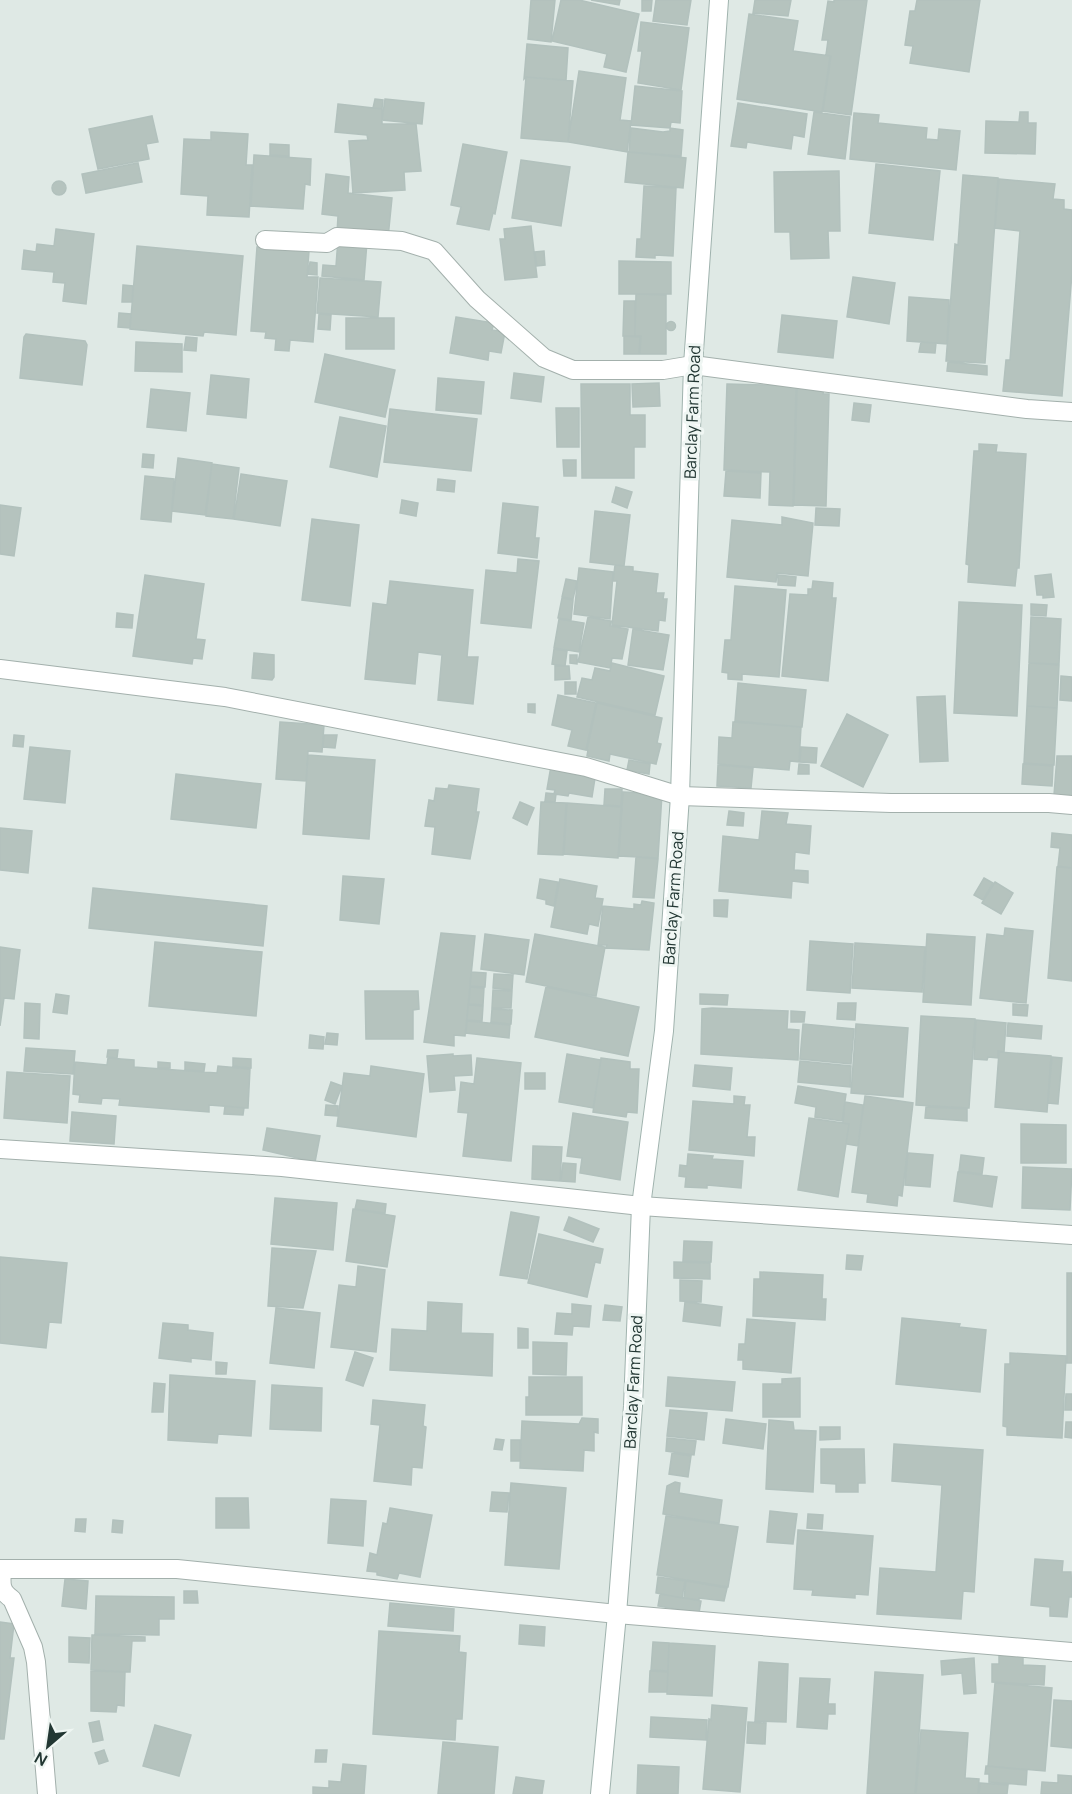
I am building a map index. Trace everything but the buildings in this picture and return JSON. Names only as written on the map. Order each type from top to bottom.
[{"type":"street","name":"Barclay Farm Road","points":[[600,1794],[633,1406],[641,1206],[664,1031],[680,796],[693,365],[719,0]]},
{"type":"street","points":[[265,240],[327,243],[337,237],[402,241],[434,250],[477,299],[544,358],[573,370],[663,370],[693,365],[1027,410],[1072,412]]},
{"type":"street","points":[[0,669],[225,697],[586,767],[680,796],[891,803],[1072,805]]},
{"type":"street","points":[[0,1149],[282,1167],[641,1206],[1072,1235]]},
{"type":"street","points":[[47,1794],[33,1647],[12,1599],[1,1588],[1,1570],[177,1569],[617,1614],[1072,1652]]}]
